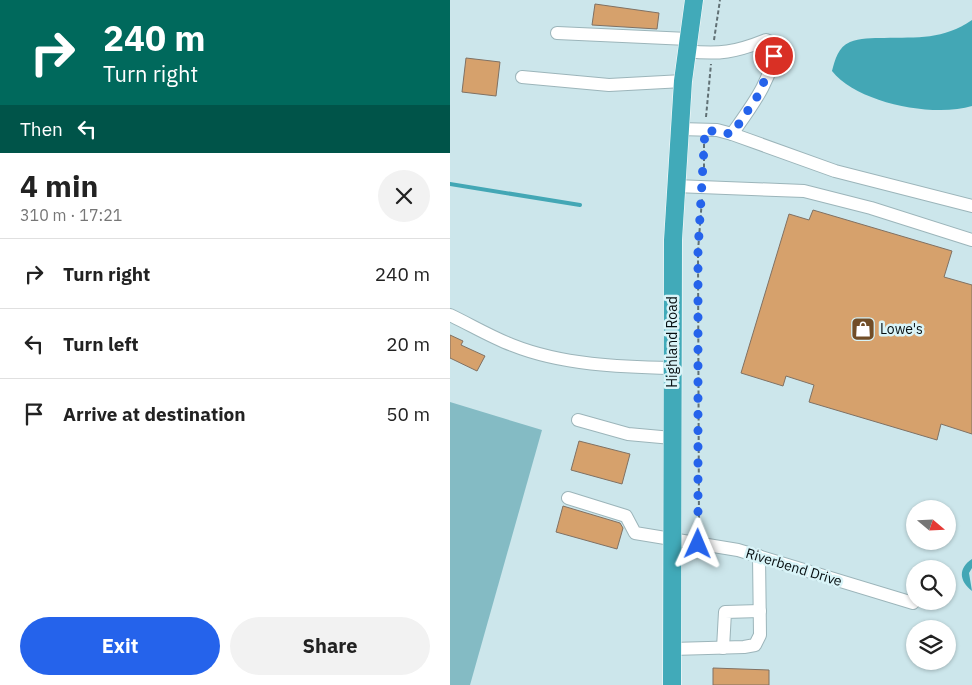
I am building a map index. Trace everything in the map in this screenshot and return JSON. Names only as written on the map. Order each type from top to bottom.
[{"type":"highway","name":"Highland Road","points":[[672,685],[672,368],[675,186],[683,81],[694,0]]},
{"type":"lane","points":[[557,34],[688,45],[713,54],[736,51],[766,40],[774,44],[774,56],[766,79],[732,134]]},
{"type":"lane","points":[[522,77],[609,85],[683,81]]},
{"type":"lane","points":[[679,129],[732,134],[835,171],[972,206]]},
{"type":"lane","points":[[675,186],[804,190],[871,208],[972,240]]},
{"type":"lane","points":[[450,315],[513,346],[564,359],[613,365],[672,368]]},
{"type":"lane","points":[[578,420],[628,434],[672,438]]},
{"type":"lane","name":"Riverbend Drive","points":[[568,498],[626,516],[635,533],[672,541],[738,550],[906,601]]},
{"type":"lane","points":[[672,649],[755,645],[760,635],[759,556]]},
{"type":"lane","points":[[723,648],[725,612],[760,611]]},
{"type":"path","points":[[698,544],[698,270],[705,130],[720,0]]},
{"type":"shaded area","points":[[972,20],[972,106],[938,110],[897,105],[859,92],[832,71],[840,50],[846,44],[854,41],[871,38],[930,36],[951,31]]},
{"type":"shaded area","points":[[450,402],[542,430],[470,685],[450,685]]},
{"type":"shaded area","points":[[972,559],[972,568],[969,573],[972,591],[963,579],[962,570]]},
{"type":"building","points":[[595,4],[659,13],[657,29],[592,25]]},
{"type":"building","points":[[466,58],[500,62],[496,96],[462,92]]},
{"type":"building","name":"Lowe's","points":[[813,210],[952,251],[944,277],[972,285],[972,434],[941,424],[937,440],[809,402],[814,385],[786,376],[783,386],[741,373],[789,214],[809,220]]},
{"type":"building","points":[[450,335],[463,341],[461,345],[485,356],[477,371],[450,358]]},
{"type":"building","points":[[579,441],[630,454],[622,484],[571,470]]},
{"type":"building","points":[[563,506],[620,523],[623,528],[617,549],[556,532]]},
{"type":"building","points":[[713,668],[769,670],[769,685],[713,685]]},
{"type":"waterway","points":[[450,184],[580,205]]},
{"type":"place","name":"Lowe's","points":[[863,329]]},
{"type":"route","points":[[698,544],[698,251],[705,130],[716,130],[732,134],[759,94],[774,56]]}]
